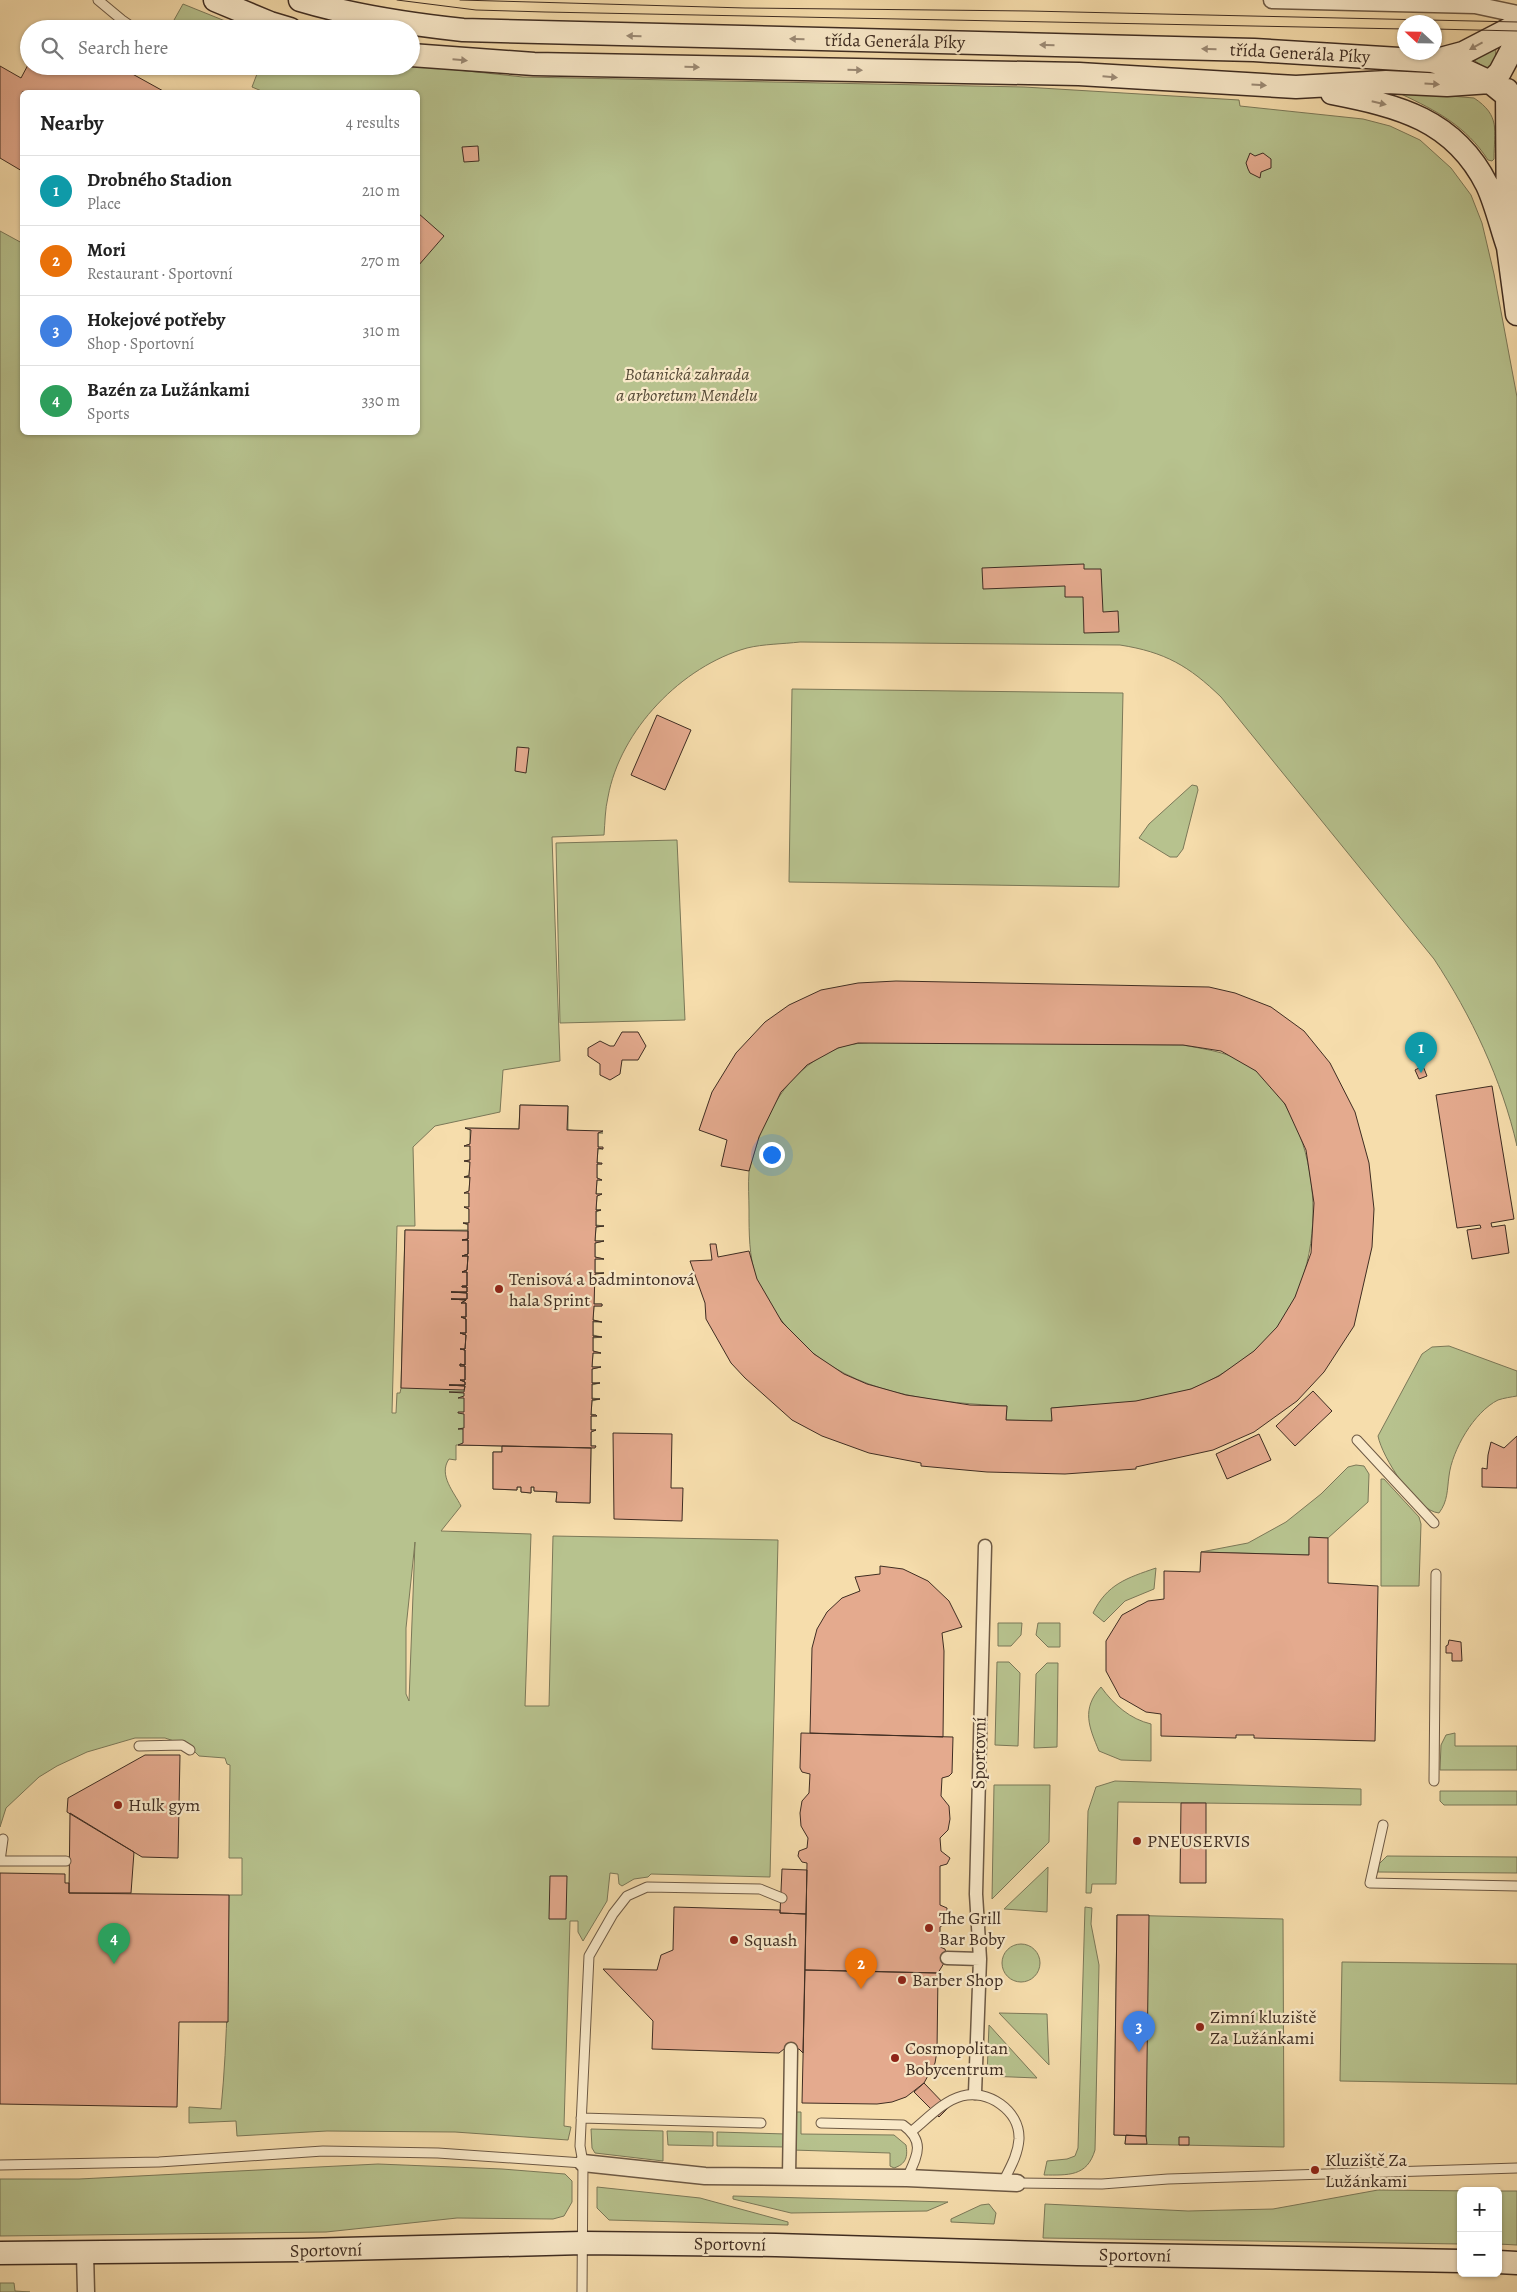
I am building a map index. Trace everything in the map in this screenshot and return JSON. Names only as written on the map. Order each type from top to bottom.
[{"type":"main road","points":[[215,0],[263,20]]},
{"type":"main road","name":"třída Generála Píky","points":[[300,0],[332,10],[386,20]]},
{"type":"main road","name":"třída Generála Píky","points":[[420,24],[463,30],[1254,50],[1432,61],[1462,69],[1504,95]]},
{"type":"main road","points":[[1432,61],[1463,53],[1517,25]]},
{"type":"main road","points":[[1517,40],[1500,72],[1504,95],[1508,247],[1517,314]]},
{"type":"main road","name":"třída Generála Píky","points":[[420,56],[534,64],[1079,74],[1296,87],[1386,82],[1447,85],[1504,95]]},
{"type":"main road","points":[[1504,95],[1517,58]]},
{"type":"main road","points":[[1296,87],[1395,107],[1428,122],[1442,132],[1455,142],[1474,164],[1488,186],[1508,247]]},
{"type":"main road","name":"Sportovní","points":[[0,2253],[303,2250],[583,2243],[776,2245],[1457,2262]]},
{"type":"main road","points":[[1502,2262],[1517,2262]]},
{"type":"street","points":[[1272,0],[1474,4],[1517,14]]},
{"type":"street","name":"Sportovní","points":[[975,2093],[980,1959],[976,1894],[984,1546]]},
{"type":"street","points":[[947,1958],[980,1959]]},
{"type":"street","points":[[789,2177],[791,2049]]},
{"type":"street","points":[[583,2163],[705,2176],[907,2178],[1010,2182]]},
{"type":"street","points":[[85,2253],[86,2292]]},
{"type":"lane","points":[[98,0],[124,20]]},
{"type":"lane","points":[[1357,1440],[1434,1523]]},
{"type":"lane","points":[[1434,1780],[1436,1574]]},
{"type":"lane","points":[[138,1746],[182,1745],[190,1750]]},
{"type":"lane","points":[[1383,1825],[1370,1883],[1517,1886]]},
{"type":"lane","points":[[3,1838],[0,1861],[66,1861]]},
{"type":"lane","points":[[582,2292],[583,2163],[580,2146],[589,1956],[613,1914],[627,1896],[647,1887],[760,1889],[782,1898]]},
{"type":"lane","points":[[912,2131],[948,2102],[960,2096],[975,2093],[986,2096],[1002,2105],[1011,2114],[1016,2126],[1019,2138],[1010,2182],[1102,2184],[1168,2179],[1517,2168]]},
{"type":"lane","points":[[581,2118],[761,2123]]},
{"type":"lane","points":[[821,2123],[903,2124],[912,2131],[917,2141],[917,2154],[907,2178]]},
{"type":"lane","points":[[0,2165],[159,2162],[323,2151],[438,2153],[583,2163]]},
{"type":"green space","points":[[183,4],[223,20],[174,20]]},
{"type":"green space","points":[[1496,45],[1495,68],[1489,70],[1475,61],[1476,58]]},
{"type":"green space","name":"Botanická zahrada a arboretum Mendelu","points":[[420,66],[523,77],[1024,87],[1239,100],[1240,106],[1363,119],[1390,126],[1420,140],[1451,168],[1471,195],[1482,223],[1494,274],[1517,397],[1517,1146],[1503,1097],[1484,1049],[1448,980],[1434,959],[1221,697],[1187,669],[1163,656],[1120,645],[800,642],[747,648],[723,657],[700,669],[678,685],[640,725],[626,748],[615,772],[607,802],[604,835],[552,837],[560,1061],[503,1070],[500,1112],[435,1126],[413,1147],[415,1226],[397,1226],[392,1413],[396,1413],[397,1393],[400,1393],[401,1388],[405,1230],[468,1230],[468,1225],[463,1223],[469,1223],[469,1209],[464,1207],[469,1207],[469,1193],[464,1193],[469,1191],[470,1178],[464,1177],[469,1175],[470,1162],[464,1161],[470,1160],[470,1146],[464,1146],[470,1144],[470,1130],[465,1128],[519,1129],[520,1105],[568,1106],[568,1130],[603,1133],[598,1133],[598,1147],[603,1149],[598,1149],[597,1162],[602,1164],[597,1164],[597,1178],[602,1180],[597,1180],[596,1194],[602,1194],[597,1196],[596,1210],[601,1210],[596,1212],[596,1225],[604,1226],[596,1227],[595,1241],[604,1241],[595,1243],[595,1257],[604,1259],[595,1259],[595,1273],[604,1273],[595,1274],[594,1304],[602,1304],[602,1306],[594,1306],[593,1320],[602,1322],[593,1322],[593,1335],[602,1337],[593,1338],[593,1351],[601,1353],[593,1353],[592,1367],[601,1367],[592,1369],[592,1383],[600,1383],[592,1385],[592,1398],[600,1399],[592,1401],[591,1414],[597,1416],[591,1416],[591,1430],[596,1430],[591,1432],[591,1446],[596,1446],[591,1448],[590,1503],[556,1502],[557,1492],[534,1491],[534,1487],[531,1487],[531,1493],[521,1492],[521,1487],[517,1487],[517,1490],[493,1489],[493,1452],[502,1452],[502,1446],[456,1445],[456,1460],[449,1459],[445,1471],[448,1483],[461,1506],[441,1531],[531,1534],[525,1706],[549,1706],[553,1536],[778,1540],[770,1877],[651,1874],[648,1877],[634,1879],[622,1886],[619,1884],[618,1874],[610,1873],[607,1901],[583,1941],[578,1932],[578,1921],[570,1921],[564,2126],[571,2127],[568,2140],[455,2132],[327,2131],[237,2136],[236,2121],[189,2123],[189,2107],[221,2109],[226,2029],[229,1895],[242,1895],[242,1858],[229,1858],[230,1765],[227,1764],[225,1758],[199,1756],[189,1746],[165,1738],[135,1738],[87,1752],[39,1777],[6,1808],[0,1827],[0,231],[20,242],[20,435],[420,435],[420,90],[259,90],[252,87],[257,75],[420,75]],"holes":[[[415,1542],[409,1701],[406,1694],[406,1628]]]},
{"type":"green space","points":[[1403,92],[1474,98],[1489,111],[1494,124],[1494,159],[1492,161],[1488,160],[1470,138],[1450,121],[1439,113],[1401,94]]},
{"type":"green space","points":[[792,689],[1123,693],[1119,887],[789,882]]},
{"type":"green space","points":[[1192,785],[1197,786],[1198,790],[1183,849],[1177,857],[1170,857],[1139,838],[1149,824]]},
{"type":"green space","points":[[677,840],[685,1020],[560,1023],[556,843]]},
{"type":"green space","points":[[879,1042],[1183,1045],[1222,1053],[1249,1065],[1257,1071],[1282,1099],[1299,1134],[1310,1172],[1313,1213],[1309,1254],[1298,1292],[1279,1326],[1252,1353],[1223,1373],[1199,1386],[1174,1394],[1140,1401],[1052,1408],[1052,1421],[1006,1420],[1007,1406],[956,1402],[905,1394],[880,1388],[834,1368],[796,1338],[760,1288],[752,1261],[749,1236],[749,1169],[760,1134],[775,1103],[784,1089],[808,1065],[843,1046]]},
{"type":"green space","points":[[1449,1346],[1517,1371],[1517,1396],[1498,1400],[1473,1422],[1459,1444],[1451,1466],[1446,1500],[1439,1513],[1430,1510],[1420,1503],[1401,1482],[1386,1457],[1378,1436],[1422,1354],[1432,1347]]},
{"type":"green space","points":[[1364,1466],[1369,1474],[1368,1502],[1328,1538],[1309,1538],[1309,1555],[1201,1552],[1248,1543],[1286,1522],[1321,1494],[1348,1467]]},
{"type":"green space","points":[[1381,1479],[1384,1479],[1419,1517],[1421,1524],[1419,1586],[1381,1586]]},
{"type":"green space","points":[[1156,1568],[1154,1589],[1125,1601],[1104,1622],[1093,1613],[1105,1595],[1119,1583]]},
{"type":"green space","points":[[998,1623],[1022,1623],[1021,1635],[1011,1646],[998,1646]]},
{"type":"green space","points":[[1038,1623],[1060,1623],[1060,1647],[1048,1647],[1036,1635]]},
{"type":"green space","points":[[997,1662],[1009,1662],[1020,1673],[1018,1746],[995,1745]]},
{"type":"green space","points":[[1047,1663],[1058,1663],[1057,1747],[1034,1748],[1036,1674]]},
{"type":"green space","points":[[1101,1687],[1111,1700],[1129,1715],[1151,1724],[1151,1761],[1121,1760],[1099,1751],[1090,1726],[1089,1711],[1095,1695]]},
{"type":"green space","points":[[1455,1733],[1455,1746],[1517,1746],[1517,1770],[1440,1770],[1441,1745],[1446,1735]]},
{"type":"green space","points":[[1115,1781],[1361,1789],[1361,1805],[1118,1802],[1116,1884],[1092,1884],[1091,1893],[1086,1893],[1088,1811],[1096,1787]]},
{"type":"green space","points":[[994,1785],[1050,1785],[1049,1842],[992,1899]]},
{"type":"green space","points":[[1440,1791],[1517,1791],[1517,1805],[1444,1805],[1440,1801]]},
{"type":"green space","points":[[1387,1856],[1517,1857],[1517,1873],[1378,1872],[1379,1864]]},
{"type":"green space","points":[[1048,1867],[1047,1912],[1004,1909]]},
{"type":"green space","points":[[1085,1907],[1092,1908],[1091,1924],[1099,1965],[1095,2150],[1087,2165],[1076,2173],[1044,2175],[1047,2161],[1067,2159],[1075,2156],[1078,2148]]},
{"type":"green space","name":"Zimní kluziště Za Lužánkami","points":[[1117,1915],[1283,1919],[1284,2147],[1125,2144],[1126,2135],[1114,2135]]},
{"type":"green space","points":[[1021,1944],[1034,1950],[1040,1963],[1034,1976],[1021,1982],[1008,1976],[1002,1963],[1008,1950]]},
{"type":"green space","points":[[1342,1962],[1517,1964],[1517,2084],[1340,2081]]},
{"type":"green space","points":[[999,2013],[1047,2014],[1049,2065]]},
{"type":"green space","points":[[989,2025],[1037,2078],[987,2076]]},
{"type":"green space","points":[[793,2112],[801,2112],[801,2134],[894,2135],[906,2145],[907,2153],[905,2160],[894,2168],[890,2166],[890,2153],[792,2150]]},
{"type":"green space","points":[[591,2129],[663,2131],[663,2161],[595,2153],[592,2148]]},
{"type":"green space","points":[[667,2131],[713,2132],[713,2146],[668,2145]]},
{"type":"green space","points":[[717,2132],[786,2134],[786,2147],[717,2146]]},
{"type":"green space","points":[[378,2164],[502,2169],[565,2174],[572,2181],[572,2202],[564,2216],[553,2219],[457,2218],[326,2232],[0,2236],[0,2179],[79,2179]]},
{"type":"green space","points":[[597,2187],[700,2198],[788,2222],[788,2225],[609,2220],[597,2208]]},
{"type":"green space","points":[[1378,2190],[1457,2191],[1457,2244],[1043,2238],[1045,2204],[1188,2211],[1273,2209]]},
{"type":"green space","points":[[1502,2191],[1517,2191],[1517,2245],[1502,2244]]},
{"type":"green space","points":[[733,2196],[948,2202],[927,2211],[791,2213],[733,2199]]},
{"type":"green space","points":[[989,2204],[996,2213],[994,2224],[951,2222],[951,2219],[981,2205]]},
{"type":"green space","points":[[0,2283],[14,2283],[15,2291],[30,2292],[0,2292]]},
{"type":"building","points":[[0,66],[21,78],[23,75],[134,75],[161,90],[20,90],[20,170],[0,158]]},
{"type":"building","points":[[478,146],[479,161],[464,162],[462,147]]},
{"type":"building","points":[[1250,153],[1255,156],[1263,153],[1271,159],[1271,168],[1261,172],[1260,178],[1250,173],[1248,169],[1246,163]]},
{"type":"building","points":[[420,215],[444,236],[420,264]]},
{"type":"building","points":[[1084,564],[1084,569],[1101,569],[1103,612],[1118,611],[1119,632],[1084,633],[1083,597],[1065,597],[1065,586],[983,589],[982,568]]},
{"type":"building","points":[[657,715],[691,730],[665,790],[631,775]]},
{"type":"building","points":[[517,747],[529,748],[526,773],[515,771]]},
{"type":"building","points":[[896,981],[1209,987],[1235,993],[1271,1007],[1304,1031],[1330,1063],[1355,1112],[1369,1163],[1374,1209],[1372,1247],[1354,1326],[1324,1372],[1297,1401],[1254,1432],[1213,1450],[1136,1467],[1136,1469],[1065,1474],[987,1472],[921,1466],[921,1463],[869,1453],[822,1436],[792,1420],[745,1378],[731,1363],[706,1319],[705,1303],[690,1261],[712,1260],[710,1244],[716,1244],[718,1257],[749,1251],[757,1279],[782,1322],[814,1354],[844,1374],[867,1384],[906,1395],[970,1405],[1007,1406],[1006,1420],[1052,1421],[1051,1408],[1136,1401],[1191,1389],[1219,1376],[1254,1351],[1277,1327],[1295,1297],[1311,1253],[1314,1203],[1306,1150],[1285,1104],[1256,1071],[1221,1051],[1183,1045],[858,1043],[838,1048],[807,1065],[781,1092],[759,1137],[749,1171],[721,1166],[727,1140],[699,1130],[712,1092],[736,1053],[765,1022],[789,1005],[821,990],[858,983]]},
{"type":"building","points":[[622,1032],[638,1032],[646,1046],[638,1060],[622,1060],[620,1074],[610,1080],[600,1075],[600,1064],[588,1056],[588,1048],[600,1041],[614,1046]]},
{"type":"building","points":[[1423,1066],[1427,1076],[1419,1079],[1415,1070]]},
{"type":"building","points":[[1492,1086],[1514,1219],[1491,1223],[1492,1227],[1505,1225],[1509,1253],[1472,1259],[1467,1230],[1481,1228],[1480,1225],[1457,1228],[1436,1095]]},
{"type":"building","name":"Tenisová a badmintonová hala Sprint","points":[[520,1105],[568,1106],[567,1130],[603,1131],[598,1133],[598,1147],[603,1147],[603,1149],[598,1148],[597,1163],[602,1164],[597,1164],[597,1178],[602,1180],[597,1180],[596,1194],[602,1194],[597,1196],[596,1210],[601,1210],[596,1211],[596,1226],[604,1226],[596,1227],[595,1241],[604,1241],[595,1243],[595,1257],[604,1259],[595,1259],[595,1273],[604,1273],[595,1274],[594,1304],[602,1304],[602,1306],[594,1306],[593,1320],[602,1322],[593,1321],[593,1336],[602,1337],[593,1337],[593,1351],[601,1353],[593,1353],[592,1367],[601,1367],[592,1369],[592,1383],[600,1383],[592,1384],[592,1399],[600,1399],[592,1400],[591,1415],[597,1416],[591,1416],[591,1430],[596,1430],[591,1432],[591,1446],[596,1446],[595,1448],[458,1445],[463,1443],[463,1429],[458,1429],[464,1428],[464,1414],[458,1412],[464,1412],[464,1398],[458,1398],[464,1396],[464,1393],[449,1392],[464,1392],[465,1386],[449,1385],[465,1385],[465,1382],[460,1380],[465,1380],[465,1366],[460,1366],[460,1364],[465,1365],[465,1350],[460,1349],[465,1349],[466,1335],[460,1333],[466,1333],[466,1319],[461,1317],[466,1317],[466,1303],[461,1303],[466,1300],[451,1299],[467,1299],[467,1293],[451,1292],[467,1292],[467,1287],[462,1286],[467,1286],[467,1272],[462,1272],[467,1270],[468,1256],[462,1256],[468,1254],[468,1240],[462,1240],[468,1239],[468,1224],[463,1223],[469,1223],[469,1209],[464,1207],[469,1207],[469,1193],[464,1193],[469,1191],[470,1177],[464,1177],[469,1176],[470,1162],[464,1161],[470,1160],[470,1146],[464,1146],[470,1144],[471,1130],[465,1128],[519,1129]]},
{"type":"building","points":[[405,1230],[468,1231],[468,1239],[462,1240],[468,1240],[468,1254],[462,1256],[468,1256],[467,1270],[462,1272],[467,1272],[467,1286],[462,1287],[467,1287],[467,1292],[451,1292],[467,1293],[467,1299],[451,1299],[466,1300],[461,1303],[466,1303],[466,1317],[461,1317],[466,1319],[466,1333],[460,1333],[466,1335],[465,1349],[460,1349],[465,1350],[465,1365],[460,1364],[460,1366],[465,1366],[465,1380],[460,1380],[465,1382],[465,1385],[449,1385],[465,1386],[464,1390],[401,1388]]},
{"type":"building","points":[[1313,1391],[1332,1411],[1295,1446],[1276,1426]]},
{"type":"building","points":[[613,1433],[672,1434],[671,1488],[683,1488],[682,1521],[614,1519]]},
{"type":"building","points":[[1259,1434],[1271,1460],[1227,1479],[1216,1454]]},
{"type":"building","points":[[1517,1436],[1517,1488],[1482,1487],[1482,1468],[1487,1469],[1491,1442],[1504,1448]]},
{"type":"building","points":[[502,1446],[591,1448],[590,1503],[556,1502],[557,1492],[534,1491],[534,1487],[531,1487],[531,1493],[521,1492],[521,1487],[517,1487],[517,1490],[493,1489],[493,1452],[502,1452]]},
{"type":"building","points":[[1309,1537],[1328,1538],[1328,1583],[1378,1586],[1375,1741],[1254,1738],[1254,1735],[1236,1735],[1236,1738],[1161,1736],[1161,1714],[1146,1712],[1120,1697],[1106,1671],[1106,1641],[1122,1615],[1148,1601],[1164,1599],[1164,1571],[1200,1572],[1201,1552],[1309,1555]]},
{"type":"building","points":[[880,1566],[903,1569],[928,1581],[949,1601],[962,1627],[942,1633],[944,1651],[943,1737],[810,1733],[812,1648],[817,1629],[827,1612],[842,1598],[860,1591],[855,1577],[880,1574]]},
{"type":"building","points":[[1449,1640],[1461,1642],[1462,1661],[1452,1661],[1452,1653],[1446,1653],[1446,1646]]},
{"type":"building","points":[[801,1733],[953,1737],[952,1773],[942,1778],[941,1796],[949,1806],[950,1819],[948,1830],[940,1838],[941,1851],[950,1858],[947,1864],[940,1866],[940,1905],[947,1908],[947,1923],[940,1927],[940,1947],[945,1949],[947,1958],[938,1973],[805,1970],[807,1863],[802,1862],[798,1856],[799,1851],[807,1848],[808,1838],[801,1826],[800,1813],[802,1801],[809,1793],[810,1774],[802,1772],[800,1768]]},
{"type":"building","points":[[145,1755],[180,1755],[178,1858],[142,1857],[67,1812],[68,1798]]},
{"type":"building","points":[[1181,1803],[1206,1803],[1206,1883],[1180,1883]]},
{"type":"building","points":[[70,1813],[134,1852],[131,1893],[69,1893]]},
{"type":"building","points":[[782,1869],[807,1870],[806,1914],[780,1913]]},
{"type":"building","points":[[0,1873],[65,1874],[65,1883],[69,1883],[69,1893],[229,1895],[228,2022],[179,2022],[177,2107],[0,2104]]},
{"type":"building","points":[[550,1876],[567,1876],[566,1919],[549,1919]]},
{"type":"building","points":[[674,1907],[780,1910],[780,1913],[806,1914],[803,2053],[799,2049],[784,2049],[779,2053],[652,2049],[653,2021],[603,1969],[657,1970],[661,1955],[673,1950]]},
{"type":"building","points":[[1117,1915],[1149,1915],[1146,2136],[1114,2135]]},
{"type":"building","points":[[805,1970],[938,1973],[937,2051],[935,2063],[924,2083],[906,2097],[892,2102],[877,2104],[802,2103]]},
{"type":"building","points":[[924,2083],[948,2108],[939,2117],[914,2092]]},
{"type":"building","points":[[1126,2135],[1146,2136],[1147,2144],[1125,2144]]},
{"type":"building","points":[[1179,2137],[1189,2137],[1189,2145],[1179,2145]]},
{"type":"tram line","points":[[397,0],[476,10],[545,12],[1397,29]]},
{"type":"tram line","points":[[460,0],[745,8],[1029,11],[1517,22]]},
{"type":"tram line","points":[[1442,29],[1517,31]]},
{"type":"place","name":"Drobného Stadion","points":[[1421,1073]]},
{"type":"place","name":"Tenisová a badmintonová hala Sprint","points":[[499,1289]]},
{"type":"place","name":"Hulk gym","points":[[118,1805]]},
{"type":"place","name":"PNEUSERVIS","points":[[1137,1841]]},
{"type":"place","name":"The Grill Bar Boby","points":[[929,1928]]},
{"type":"place","name":"Squash","points":[[734,1940]]},
{"type":"place","name":"Bazén za Lužánkami","points":[[114,1964]]},
{"type":"place","name":"Barber Shop","points":[[902,1980]]},
{"type":"place","name":"Mori","points":[[861,1989]]},
{"type":"place","name":"Zimní kluziště Za Lužánkami","points":[[1200,2027]]},
{"type":"place","name":"Hokejové potřeby","points":[[1139,2052]]},
{"type":"place","name":"Cosmopolitan Bobycentrum","points":[[895,2058]]},
{"type":"place","name":"Kluziště Za Lužánkami","points":[[1315,2170]]}]
